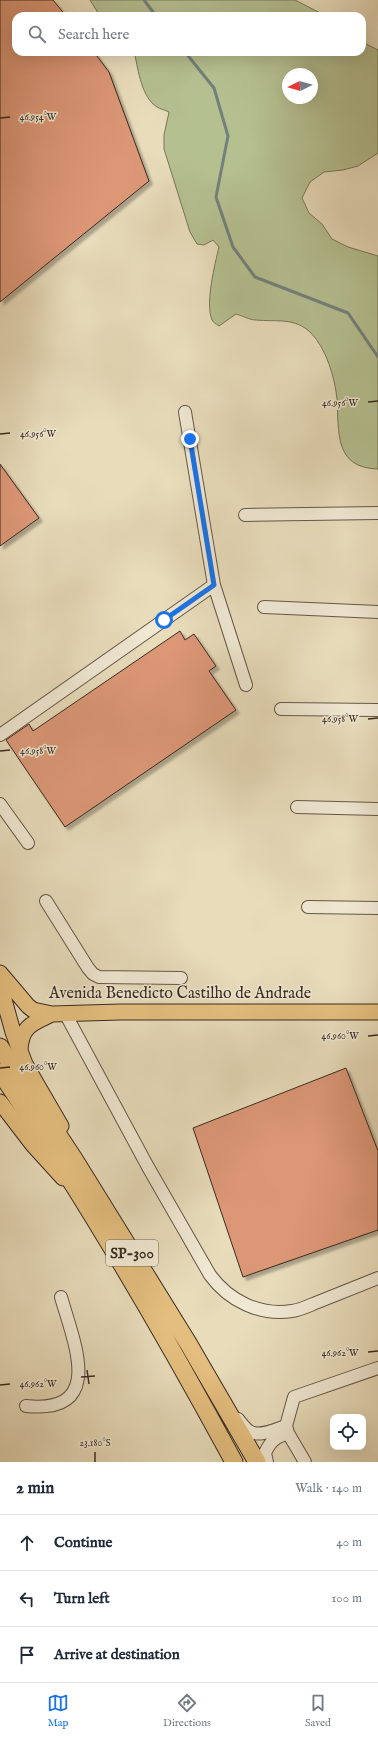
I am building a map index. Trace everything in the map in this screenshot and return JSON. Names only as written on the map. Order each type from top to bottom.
[{"type":"highway","name":"SP-300","points":[[0,1047],[85,1178],[224,1404],[257,1462]]},
{"type":"highway","name":"SP-300","points":[[0,1072],[80,1196],[200,1399],[234,1462]]},
{"type":"highway","points":[[200,1399],[226,1462]]},
{"type":"main road","name":"Avenida Benedicto Castilho de Andrade","points":[[0,973],[33,1010],[59,1014],[120,1012],[378,1012]]},
{"type":"main road","points":[[0,985],[13,1032],[32,1079],[72,1144],[85,1178]]},
{"type":"main road","points":[[20,1050],[22,1035],[28,1027],[34,1022],[59,1014]]},
{"type":"main road","points":[[0,1102],[33,1145],[80,1196]]},
{"type":"street","points":[[185,412],[214,585],[246,684]]},
{"type":"street","points":[[245,515],[378,513]]},
{"type":"street","points":[[0,735],[214,585]]},
{"type":"street","points":[[264,607],[378,612]]},
{"type":"street","points":[[281,709],[378,710]]},
{"type":"street","points":[[0,804],[28,843]]},
{"type":"street","points":[[297,807],[378,809]]},
{"type":"street","points":[[46,901],[88,968],[99,977],[181,978]]},
{"type":"street","points":[[308,907],[378,908]]},
{"type":"street","points":[[59,1014],[210,1275],[216,1284],[226,1293],[240,1302],[257,1309],[279,1313],[294,1311],[378,1278]]},
{"type":"street","points":[[26,1406],[40,1408],[53,1406],[70,1397],[77,1386],[79,1379],[78,1364],[73,1339],[61,1297]]},
{"type":"street","points":[[305,1462],[287,1430],[294,1397],[378,1368]]},
{"type":"street","points":[[224,1404],[248,1431],[254,1433],[287,1430]]},
{"type":"street","points":[[267,1462],[264,1453],[270,1442],[287,1430]]},
{"type":"green space","points":[[90,0],[295,0],[318,12],[98,12]]},
{"type":"green space","points":[[366,44],[378,50],[378,153],[358,166],[343,170],[324,172],[310,182],[302,198],[309,213],[322,224],[332,239],[348,247],[378,256],[378,469],[364,467],[353,462],[346,455],[339,435],[337,399],[332,373],[321,347],[311,333],[305,328],[292,322],[254,320],[236,314],[219,326],[212,320],[210,313],[210,294],[219,247],[213,240],[204,245],[197,244],[190,232],[164,149],[164,135],[169,112],[152,103],[144,91],[135,56],[366,56]]},
{"type":"building","points":[[0,0],[53,0],[63,12],[12,12],[12,56],[97,56],[109,72],[149,181],[0,302]]},
{"type":"building","points":[[0,464],[39,518],[0,546]]},
{"type":"building","points":[[180,631],[185,640],[194,634],[216,666],[209,671],[236,710],[65,827],[6,740],[29,724],[33,731]]},
{"type":"building","points":[[346,1068],[378,1151],[378,1230],[243,1277],[193,1128]]},
{"type":"waterway","points":[[144,0],[153,12]]},
{"type":"waterway","points":[[188,56],[214,88],[228,136],[216,197],[233,247],[255,277],[348,313],[378,357]]},
{"type":"route","points":[[164,620],[214,585],[190,439]]}]
